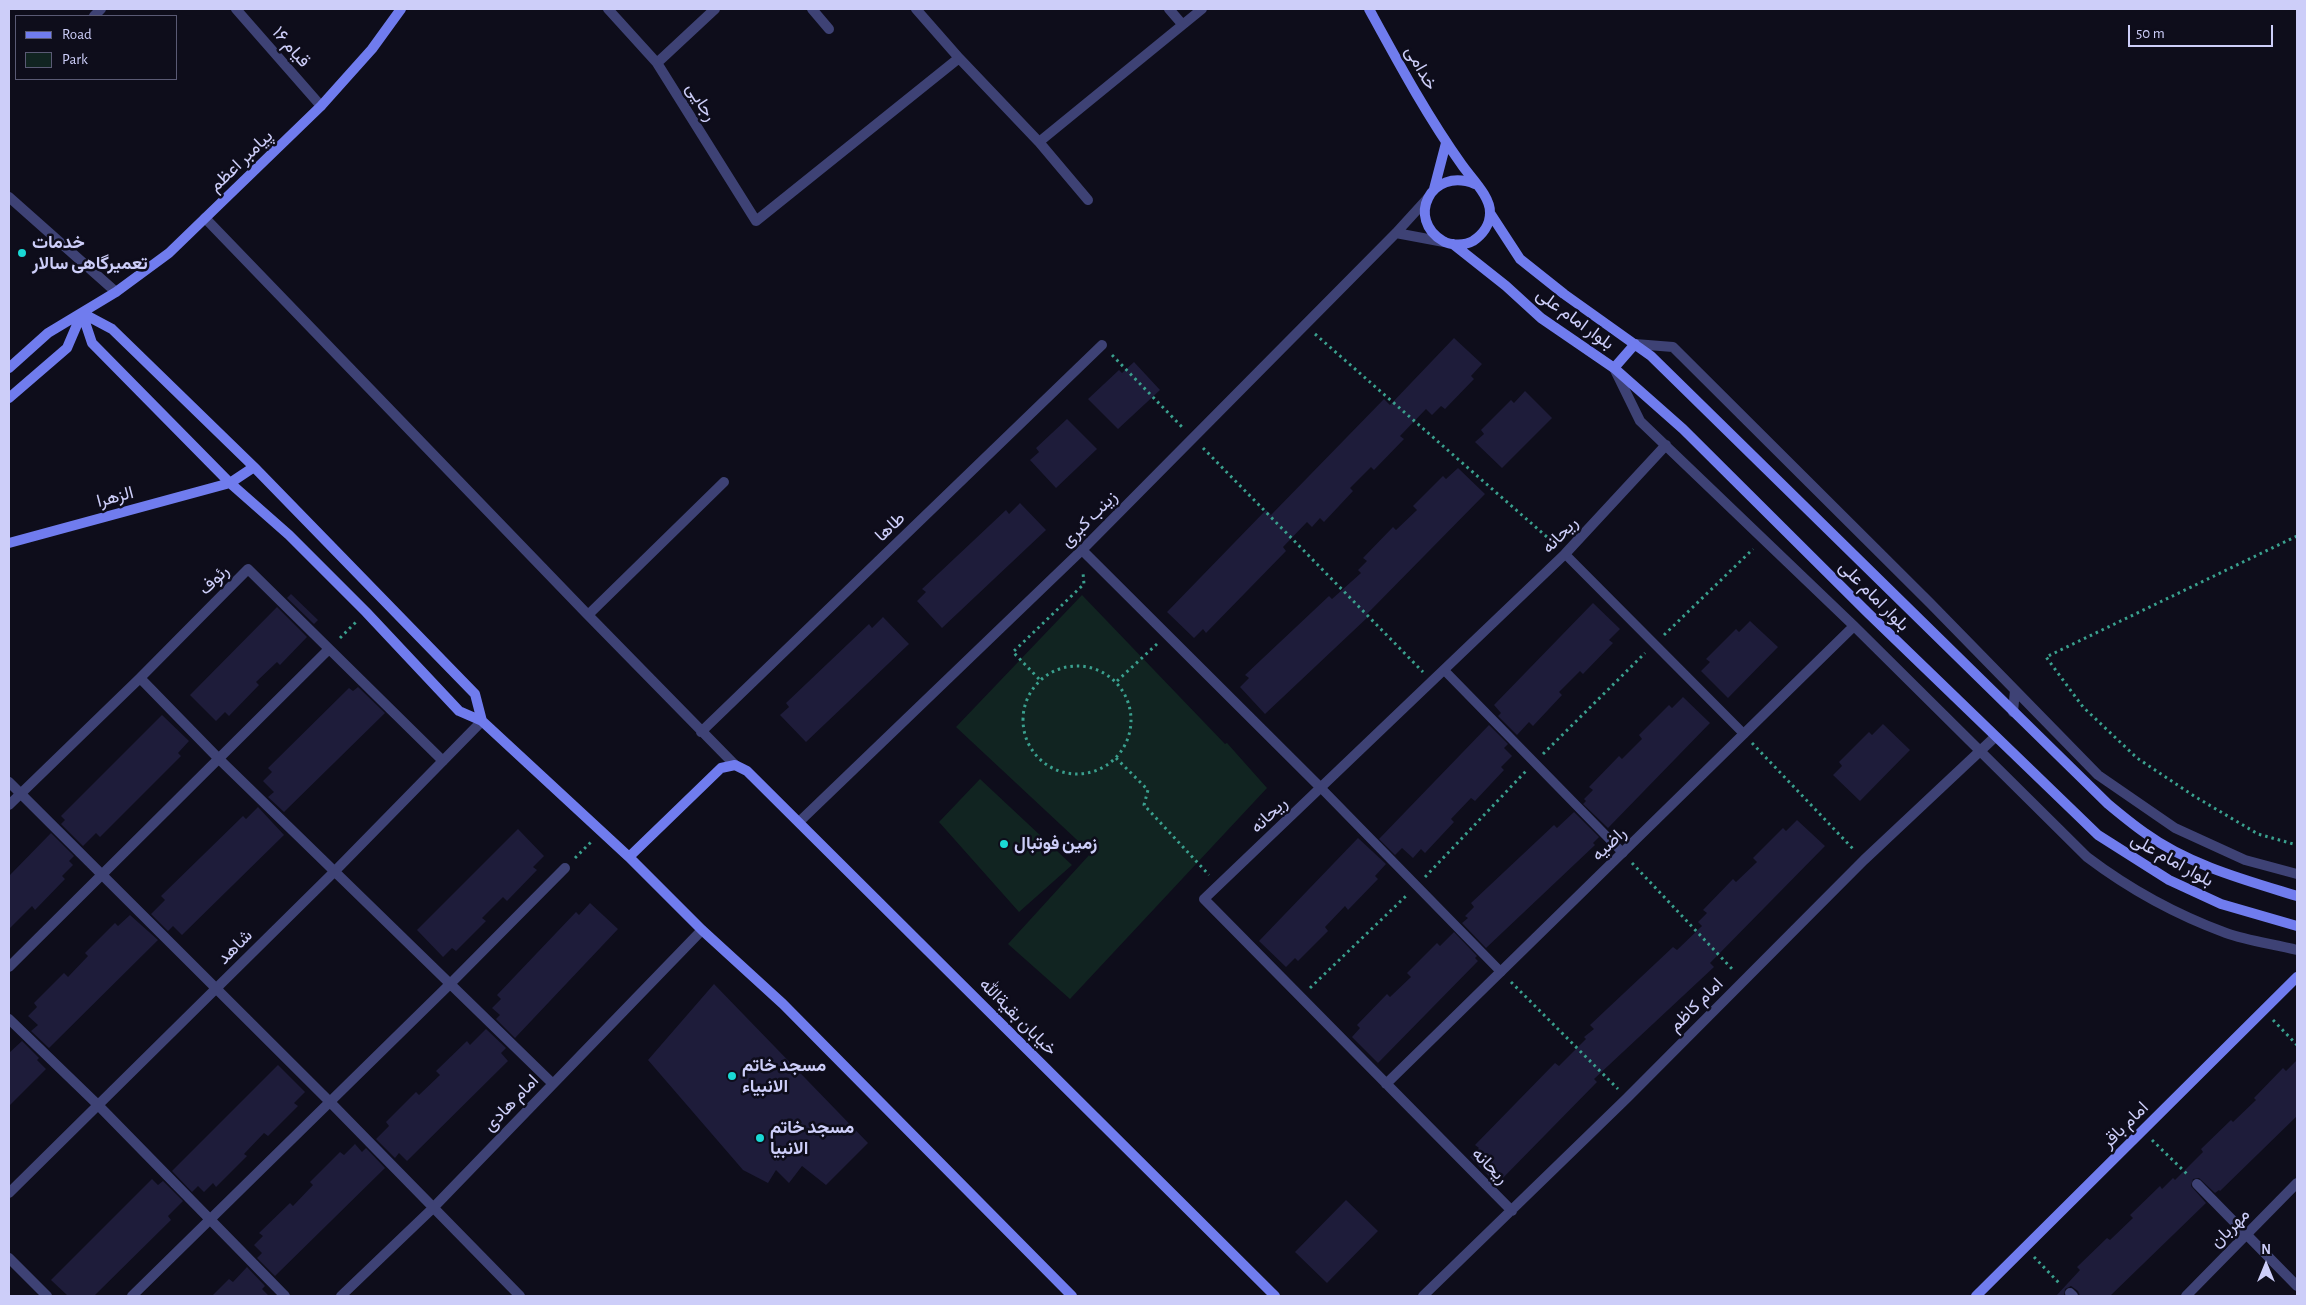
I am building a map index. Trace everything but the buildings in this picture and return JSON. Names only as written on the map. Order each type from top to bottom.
[{"type":"street","name":"قیام ۱۶","points":[[236,9],[321,106]]},
{"type":"street","name":"رجایی","points":[[608,9],[657,63],[756,221],[959,58]]},
{"type":"street","points":[[657,63],[715,9]]},
{"type":"street","points":[[812,9],[829,30]]},
{"type":"street","points":[[916,9],[959,58],[1039,142],[1088,200]]},
{"type":"street","points":[[1169,9],[1182,24]]},
{"type":"street","points":[[1039,142],[1202,9]]},
{"type":"street","name":"خدامی","points":[[1369,9],[1446,143],[1475,184]]},
{"type":"street","name":"پیامبر اعظم","points":[[9,368],[48,333],[116,292],[169,253],[321,106],[372,49],[397,11]]},
{"type":"street","points":[[1446,143],[1434,189],[1427,199],[1425,215],[1431,231],[1448,243]]},
{"type":"street","points":[[1396,234],[1448,243],[1471,242],[1485,230],[1490,213],[1486,196],[1475,184],[1453,179],[1434,189]]},
{"type":"street","points":[[9,198],[116,292]]},
{"type":"street","name":"زینب کبری","points":[[799,822],[1082,550],[1396,234],[1427,199]]},
{"type":"street","name":"بلوار امام علی","points":[[1490,213],[1520,259],[1658,363],[2108,804],[2146,834],[2190,858],[2234,877],[2297,896]]},
{"type":"street","points":[[206,218],[735,765]]},
{"type":"street","name":"بلوار امام علی","points":[[1448,243],[1506,286],[1542,318],[1614,368],[1683,429],[2098,836],[2169,880],[2221,904],[2297,926]]},
{"type":"street","points":[[9,398],[67,348],[82,313]]},
{"type":"street","points":[[82,313],[112,329],[254,467],[475,694],[482,721]]},
{"type":"street","points":[[82,313],[92,343],[230,483],[289,535],[366,612],[459,711],[482,721],[628,857],[702,930],[784,1004],[1072,1296]]},
{"type":"street","points":[[2297,874],[2246,860],[2175,828],[2098,775],[1672,347],[1635,344],[1614,368],[1640,421],[1854,626],[2087,857],[2110,874],[2161,902],[2227,933],[2297,950]]},
{"type":"street","name":"طاها","points":[[701,732],[1102,345]]},
{"type":"street","name":"ریحانه","points":[[1512,1211],[1204,899],[1565,554],[1666,445]]},
{"type":"street","name":"الزهرا","points":[[9,543],[230,483],[254,467]]},
{"type":"street","points":[[588,615],[724,482]]},
{"type":"street","points":[[1082,550],[1321,788]]},
{"type":"street","name":"رئوف","points":[[9,804],[140,678],[248,569],[328,650],[443,761]]},
{"type":"street","name":"راضیه","points":[[1386,1084],[1854,626]]},
{"type":"street","points":[[9,967],[328,650]]},
{"type":"street","points":[[140,678],[219,759],[552,1083]]},
{"type":"street","points":[[2013,712],[2015,690]]},
{"type":"street","name":"شاهد","points":[[9,1193],[335,871],[482,721]]},
{"type":"street","name":"امام کاظم","points":[[1423,1296],[1627,1098],[1864,860],[1995,737]]},
{"type":"street","points":[[628,857],[721,768],[735,765]]},
{"type":"street","name":"خیابان بقیةالله","points":[[735,765],[747,771],[799,822],[1275,1296]]},
{"type":"street","points":[[9,782],[217,988],[520,1296]]},
{"type":"street","points":[[132,1296],[450,984],[565,868]]},
{"type":"street","name":"امام هادی","points":[[341,1296],[433,1208],[702,930]]},
{"type":"street","name":"امام باقر","points":[[1976,1296],[2297,977]]},
{"type":"street","points":[[9,1019],[98,1105],[285,1296]]},
{"type":"street","name":"مهربان","points":[[2186,1296],[2297,1183]]},
{"type":"street","points":[[2197,1184],[2297,1286]]},
{"type":"street","points":[[9,1258],[47,1296]]},
{"type":"lane","points":[[1565,554],[1744,734]]},
{"type":"lane","points":[[1444,670],[1623,853]]},
{"type":"lane","points":[[1321,788],[1501,972]]},
{"type":"path","points":[[1305,325],[1565,554]]},
{"type":"path","points":[[1102,345],[1432,682]]},
{"type":"path","points":[[2297,536],[2046,657],[2083,707],[2138,758],[2194,796],[2258,834],[2297,845]]},
{"type":"path","points":[[1040,679],[1013,652],[1084,584],[1082,550]]},
{"type":"path","points":[[328,650],[366,612]]},
{"type":"path","points":[[1117,681],[1166,634]]},
{"type":"path","points":[[1065,666],[1093,666],[1117,681],[1132,710],[1129,742],[1116,758],[1107,767],[1076,776],[1045,765],[1025,740],[1023,715],[1023,707],[1040,679],[1065,666]]},
{"type":"path","points":[[1744,734],[1864,860]]},
{"type":"path","points":[[1116,758],[1148,790],[1144,804],[1218,886]]},
{"type":"path","points":[[565,868],[601,832]]},
{"type":"path","points":[[1623,853],[1743,980]]},
{"type":"path","points":[[1501,972],[1627,1098]]},
{"type":"path","points":[[2264,1010],[2297,1045]]},
{"type":"path","points":[[2143,1130],[2197,1184]]},
{"type":"path","points":[[2025,1248],[2071,1295]]},
{"type":"green space","points":[[1082,595],[1225,744],[1227,743],[1267,788],[1070,999],[1008,944],[1091,853],[956,727]]},
{"type":"green space","name":"زمین فوتبال","points":[[980,779],[1072,865],[1019,912],[939,822]]},
{"type":"place","name":"خدمات تعمیرگاهی سالار","points":[[22,253]]},
{"type":"place","name":"زمین فوتبال","points":[[1004,844]]},
{"type":"place","name":"مسجد خاتم الانبیاء","points":[[732,1076]]},
{"type":"place","name":"مسجد خاتم الانبیا","points":[[760,1138]]}]
